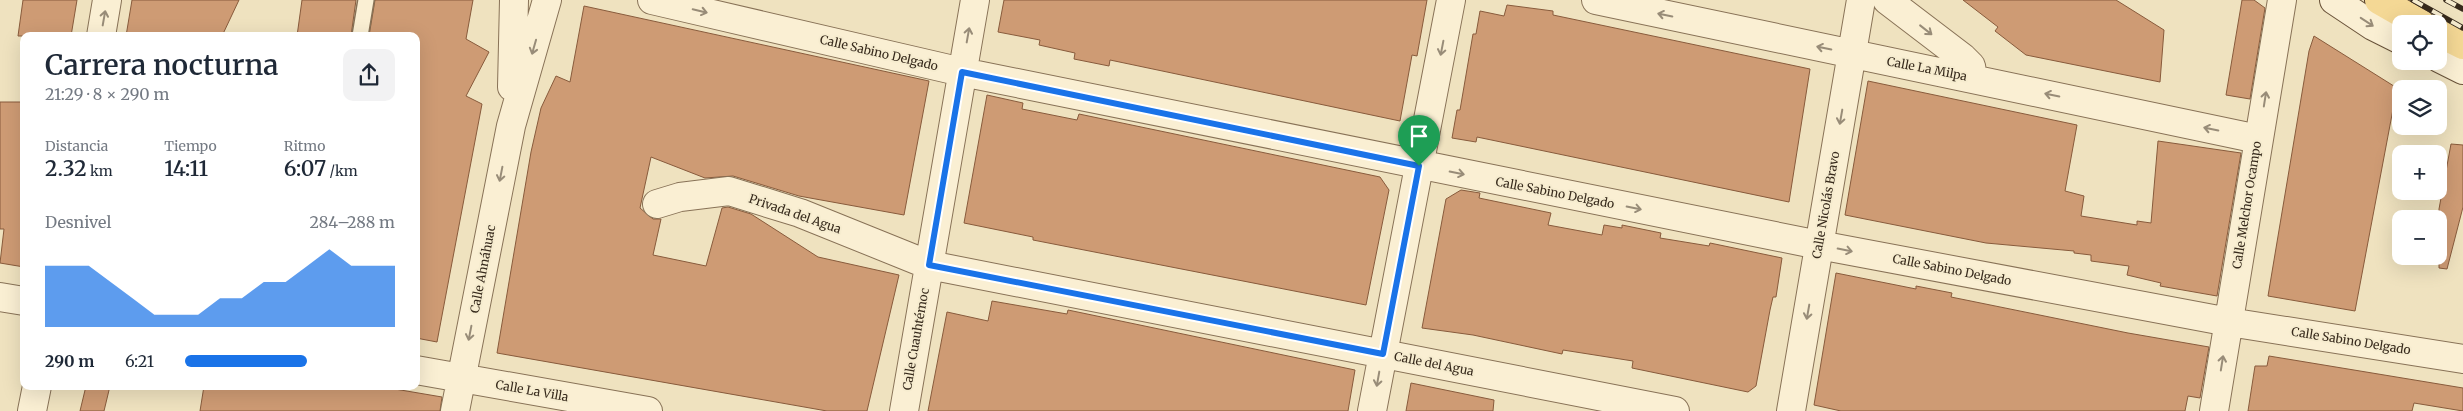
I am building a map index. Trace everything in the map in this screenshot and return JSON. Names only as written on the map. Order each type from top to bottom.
[{"type":"main road","points":[[2379,0],[2405,15]]},
{"type":"main road","points":[[2447,37],[2463,45]]},
{"type":"street","points":[[102,32],[107,0]]},
{"type":"street","name":"Calle Ahnáhuac","points":[[511,126],[514,0]]},
{"type":"street","name":"Calle Ahnáhuac","points":[[455,411],[511,126],[547,0]]},
{"type":"street","name":"Calle Sabino Delgado","points":[[652,0],[962,72],[1419,166],[1819,245],[2229,322],[2463,359]]},
{"type":"street","name":"Calle Cuauhtémoc","points":[[904,411],[974,0]]},
{"type":"street","points":[[1372,411],[1451,0]]},
{"type":"street","name":"Calle La Milpa","points":[[1596,0],[2258,139]]},
{"type":"street","name":"Calle Nicolás Bravo","points":[[1791,411],[1861,0]]},
{"type":"street","points":[[1887,0],[1963,58],[1971,66],[1973,78]]},
{"type":"street","name":"Calle Melchor Ocampo","points":[[2214,411],[2282,0]]},
{"type":"street","points":[[2334,0],[2373,26],[2392,36]]},
{"type":"street","points":[[2447,62],[2463,70]]},
{"type":"street","name":"Privada del Agua","points":[[657,204],[680,197],[729,191],[800,213],[929,265]]},
{"type":"street","name":"Calle del Agua","points":[[929,265],[1675,411]]},
{"type":"street","points":[[0,297],[20,300]]},
{"type":"street","name":"Calle La Villa","points":[[420,371],[648,411]]},
{"type":"street","points":[[32,411],[36,390]]},
{"type":"lane","points":[[361,32],[366,0]]},
{"type":"building","points":[[23,0],[77,0],[72,32],[20,32],[20,36],[18,36]]},
{"type":"building","points":[[132,0],[239,0],[224,32],[127,32]]},
{"type":"building","points":[[302,0],[356,0],[352,32],[298,32]]},
{"type":"building","points":[[375,0],[473,0],[466,39],[489,52],[466,96],[482,104],[437,342],[420,339],[420,32],[370,32]]},
{"type":"building","points":[[1004,0],[1427,0],[1417,56],[1412,55],[1400,121],[1110,60],[1109,66],[1074,59],[1075,53],[1039,45],[1040,40],[998,32]]},
{"type":"building","points":[[1963,0],[2116,0],[2164,30],[2160,82],[2026,55],[1995,31],[1998,27]]},
{"type":"building","points":[[2242,0],[2254,0],[2265,8],[2250,99],[2226,95]]},
{"type":"building","points":[[1507,5],[1553,11],[1553,15],[1810,69],[1789,202],[1477,137],[1476,142],[1452,138],[1457,110],[1460,110],[1473,34],[1476,34],[1480,11],[1504,16]]},
{"type":"building","points":[[584,6],[929,81],[904,215],[799,196],[733,176],[705,178],[651,157],[640,208],[653,219],[661,219],[653,255],[706,266],[722,208],[728,207],[751,214],[818,257],[899,275],[867,411],[827,411],[497,353],[531,152],[541,108],[556,76],[570,82]]},
{"type":"building","points":[[2314,36],[2392,85],[2392,115],[2355,311],[2268,296],[2309,51]]},
{"type":"building","points":[[1868,81],[2077,125],[2065,191],[2084,196],[2081,216],[2137,225],[2137,221],[2151,223],[2158,141],[2241,153],[2217,296],[2160,286],[2161,283],[2127,275],[2129,266],[2091,261],[2091,255],[2074,253],[2074,251],[1986,243],[1845,215]]},
{"type":"building","points":[[987,95],[1023,103],[1022,109],[1077,120],[1079,114],[1380,177],[1389,190],[1366,305],[1033,240],[1033,237],[964,223]]},
{"type":"building","points":[[0,102],[20,102],[20,266],[0,263],[4,229],[0,229]]},
{"type":"building","points":[[2451,144],[2463,145],[2463,207],[2447,269],[2439,268],[2439,265],[2447,265],[2447,210],[2439,209],[2441,200],[2447,200],[2447,166]]},
{"type":"building","points":[[1461,190],[1480,193],[1479,198],[1551,213],[1548,225],[1602,235],[1604,225],[1622,228],[1622,225],[1661,233],[1660,238],[1709,246],[1710,243],[1782,258],[1776,297],[1773,297],[1770,310],[1756,386],[1748,392],[1632,368],[1633,361],[1563,350],[1562,354],[1473,335],[1422,328],[1446,199]]},
{"type":"building","points":[[1836,273],[1916,289],[1916,286],[1952,293],[1951,297],[2128,333],[2209,347],[2200,398],[2188,396],[2185,411],[1841,411],[1814,405]]},
{"type":"building","points":[[992,301],[1067,314],[1068,310],[1355,370],[1348,411],[928,411],[947,312],[988,321]]},
{"type":"building","points":[[2269,356],[2463,388],[2463,411],[2414,403],[2412,411],[2248,411],[2255,366],[2267,366]]},
{"type":"building","points":[[1411,383],[1494,400],[1493,411],[1406,411]]},
{"type":"building","points":[[85,390],[109,390],[104,411],[80,411]]},
{"type":"building","points":[[203,390],[401,390],[442,397],[440,411],[200,411]]},
{"type":"railway","points":[[2413,0],[2463,28]]},
{"type":"railway","points":[[2446,0],[2463,9]]},
{"type":"route","points":[[962,72],[1419,166],[1383,354],[929,265],[962,72]]}]
